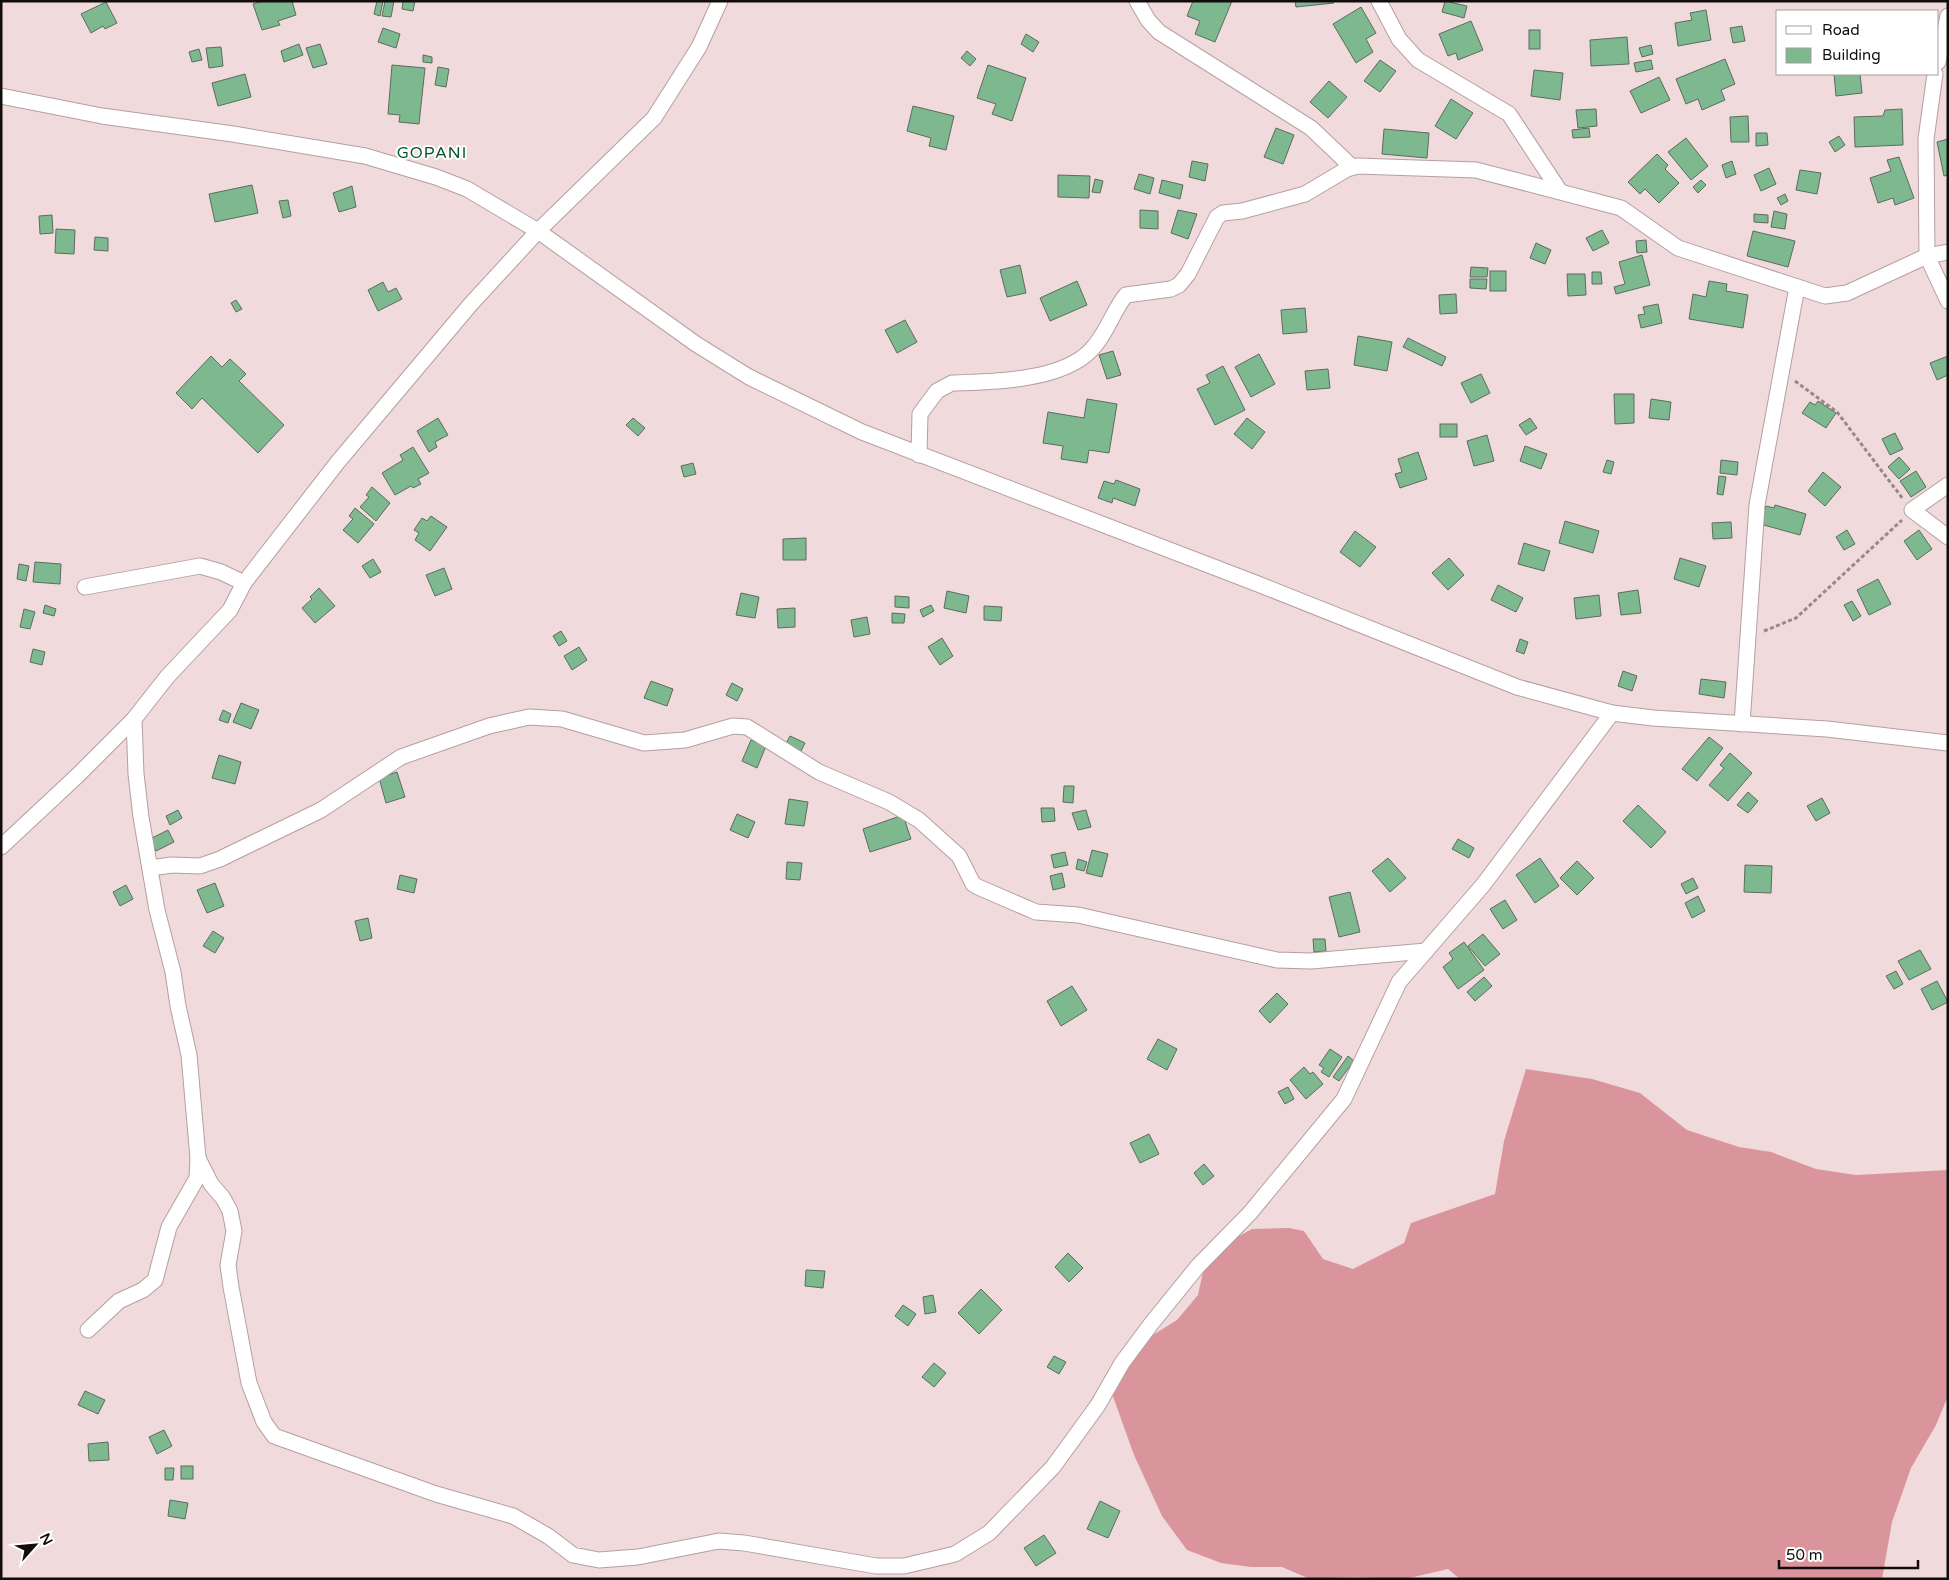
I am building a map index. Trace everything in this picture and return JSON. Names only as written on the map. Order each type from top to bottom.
[{"type":"street","points":[[1,847],[77,776],[134,719],[167,678],[230,610],[244,583],[337,463],[470,305],[538,231],[654,118],[699,47],[720,1]]},
{"type":"street","points":[[1137,1],[1148,20],[1159,32],[1311,128],[1352,167]]},
{"type":"street","points":[[1379,1],[1398,40],[1418,60],[1510,114],[1559,190]]},
{"type":"street","points":[[1939,57],[1948,16]]},
{"type":"street","points":[[1935,75],[1926,139],[1927,256],[1948,301]]},
{"type":"street","points":[[1,96],[102,116],[233,134],[365,156],[404,166],[467,189],[538,231],[696,344],[749,377],[862,432],[1258,584],[1479,674],[1543,696],[1612,713],[1827,729],[1948,743]]},
{"type":"street","points":[[919,455],[920,414],[942,387],[952,383],[1029,378],[1083,358],[1098,343],[1126,296],[1171,289],[1185,280],[1217,217],[1223,213],[1242,211],[1305,194],[1352,167],[1476,170],[1559,190],[1622,208],[1678,248],[1825,296],[1840,295],[1927,256],[1948,252]]},
{"type":"street","points":[[1742,724],[1757,505],[1797,286]]},
{"type":"street","points":[[1948,485],[1912,510],[1948,536]]},
{"type":"street","points":[[85,587],[200,566],[221,572],[244,583]]},
{"type":"street","points":[[198,1158],[211,1184],[223,1198],[230,1211],[234,1231],[228,1265],[249,1383],[264,1422],[274,1436],[436,1494],[513,1516],[548,1536],[573,1555],[599,1560],[638,1557],[718,1541],[744,1543],[876,1566],[904,1566],[956,1554],[989,1533],[1053,1466],[1098,1406],[1122,1363],[1151,1324],[1198,1266],[1250,1213],[1344,1100],[1390,997],[1399,982],[1483,885],[1612,713]]},
{"type":"street","points":[[150,868],[172,865],[200,866],[220,859],[322,810],[401,757],[489,726],[529,717],[562,719],[644,743],[685,740],[725,727],[741,726],[747,727],[819,772],[874,794],[919,820],[959,856],[973,884],[1036,912],[1078,915],[1278,960],[1311,961],[1426,951]]},
{"type":"street","points":[[88,1330],[119,1301],[143,1290],[155,1280],[169,1227],[197,1178],[198,1158],[191,1062],[150,868],[136,774],[134,719]]},
{"type":"path","points":[[1748,638],[1796,618],[1912,510],[1837,412],[1781,370]]},
{"type":"shaded area","points":[[1526,1069],[1592,1079],[1640,1093],[1687,1130],[1739,1147],[1771,1152],[1816,1169],[1856,1175],[1948,1170],[1948,1396],[1936,1425],[1911,1468],[1892,1522],[1882,1579],[1460,1579],[1448,1569],[1405,1579],[1352,1577],[1310,1579],[1282,1567],[1251,1567],[1221,1563],[1187,1550],[1162,1516],[1134,1455],[1111,1391],[1125,1362],[1153,1335],[1177,1320],[1198,1295],[1204,1267],[1223,1245],[1252,1229],[1289,1228],[1304,1231],[1323,1259],[1353,1269],[1404,1243],[1411,1223],[1495,1194],[1504,1141]]},
{"type":"building","points":[[263,1],[292,1],[296,15],[278,21],[280,25],[262,30],[253,4]]},
{"type":"building","points":[[377,1],[383,1],[380,16],[374,14]]},
{"type":"building","points":[[385,1],[394,1],[391,17],[382,16]]},
{"type":"building","points":[[403,1],[415,1],[413,11],[402,9]]},
{"type":"building","points":[[1193,1],[1232,1],[1215,42],[1195,34],[1200,21],[1187,16]]},
{"type":"building","points":[[1295,1],[1333,1],[1334,3],[1296,7]]},
{"type":"building","points":[[1445,1],[1467,6],[1464,18],[1442,12]]},
{"type":"building","points":[[106,2],[117,23],[105,29],[103,26],[91,33],[81,14]]},
{"type":"building","points":[[1361,7],[1376,33],[1366,39],[1373,52],[1356,63],[1333,24]]},
{"type":"building","points":[[1706,10],[1711,40],[1678,46],[1675,23],[1692,20],[1690,13]]},
{"type":"building","points":[[1471,21],[1483,50],[1458,60],[1456,53],[1448,56],[1439,34]]},
{"type":"building","points":[[1742,26],[1745,41],[1733,43],[1730,28]]},
{"type":"building","points":[[383,28],[400,34],[396,48],[378,42]]},
{"type":"building","points":[[1529,30],[1540,30],[1540,49],[1529,49]]},
{"type":"building","points":[[1026,34],[1039,42],[1033,52],[1021,44]]},
{"type":"building","points":[[1627,37],[1629,64],[1591,66],[1590,40]]},
{"type":"building","points":[[299,44],[303,55],[284,62],[281,51]]},
{"type":"building","points":[[320,44],[327,64],[313,68],[306,48]]},
{"type":"building","points":[[1651,45],[1653,54],[1642,57],[1639,48]]},
{"type":"building","points":[[221,47],[223,66],[209,68],[206,48]]},
{"type":"building","points":[[199,49],[202,60],[192,62],[189,52]]},
{"type":"building","points":[[967,51],[976,59],[970,66],[961,58]]},
{"type":"building","points":[[423,55],[432,57],[432,63],[423,62]]},
{"type":"building","points":[[1725,59],[1735,84],[1721,90],[1725,100],[1702,110],[1698,99],[1686,104],[1676,79]]},
{"type":"building","points":[[1380,60],[1396,71],[1380,92],[1364,81]]},
{"type":"building","points":[[1651,60],[1653,69],[1636,72],[1634,63]]},
{"type":"building","points":[[392,65],[425,68],[419,124],[399,122],[400,115],[388,114]]},
{"type":"building","points":[[988,65],[1026,78],[1012,121],[992,114],[996,104],[977,98]]},
{"type":"building","points":[[438,67],[449,69],[446,87],[435,85]]},
{"type":"building","points":[[1534,70],[1563,73],[1560,100],[1531,96]]},
{"type":"building","points":[[245,74],[251,97],[218,106],[212,83]]},
{"type":"building","points":[[1834,75],[1860,75],[1862,93],[1836,96]]},
{"type":"building","points":[[1659,77],[1670,100],[1641,113],[1630,91]]},
{"type":"building","points":[[1329,81],[1347,97],[1328,118],[1310,102]]},
{"type":"building","points":[[1451,99],[1473,113],[1456,139],[1435,126]]},
{"type":"building","points":[[913,106],[954,116],[946,150],[929,146],[931,138],[907,131]]},
{"type":"building","points":[[1596,109],[1597,126],[1578,128],[1576,110]]},
{"type":"building","points":[[1902,109],[1903,145],[1855,147],[1854,117],[1883,116],[1885,110]]},
{"type":"building","points":[[1748,116],[1749,142],[1731,142],[1730,117]]},
{"type":"building","points":[[1276,128],[1294,135],[1283,164],[1264,157]]},
{"type":"building","points":[[1589,128],[1590,137],[1573,138],[1572,130]]},
{"type":"building","points":[[1384,129],[1429,133],[1427,158],[1382,154]]},
{"type":"building","points":[[1756,133],[1767,133],[1768,145],[1756,146]]},
{"type":"building","points":[[1839,136],[1845,145],[1835,152],[1829,142]]},
{"type":"building","points":[[1686,138],[1708,166],[1691,180],[1668,152]]},
{"type":"building","points":[[1948,139],[1948,175],[1944,176],[1937,142]]},
{"type":"building","points":[[1657,154],[1668,165],[1665,169],[1679,183],[1659,203],[1645,189],[1640,194],[1628,182]]},
{"type":"building","points":[[1899,157],[1914,198],[1895,205],[1893,198],[1878,203],[1870,178],[1891,171],[1887,160]]},
{"type":"building","points":[[1192,161],[1208,164],[1205,181],[1189,177]]},
{"type":"building","points":[[1732,161],[1736,174],[1726,178],[1722,165]]},
{"type":"building","points":[[1769,168],[1776,184],[1761,191],[1754,175]]},
{"type":"building","points":[[1800,170],[1821,173],[1817,194],[1796,190]]},
{"type":"building","points":[[1139,174],[1154,178],[1150,194],[1134,189]]},
{"type":"building","points":[[1058,175],[1090,176],[1089,198],[1058,197]]},
{"type":"building","points":[[1095,179],[1103,181],[1100,193],[1092,192]]},
{"type":"building","points":[[1162,180],[1183,185],[1180,199],[1159,193]]},
{"type":"building","points":[[1701,180],[1706,185],[1698,193],[1693,187]]},
{"type":"building","points":[[252,185],[258,213],[215,222],[209,194]]},
{"type":"building","points":[[352,186],[356,207],[339,212],[333,193]]},
{"type":"building","points":[[1785,194],[1788,201],[1781,205],[1777,198]]},
{"type":"building","points":[[288,200],[291,216],[283,218],[279,201]]},
{"type":"building","points":[[1140,210],[1158,211],[1158,229],[1140,228]]},
{"type":"building","points":[[1178,210],[1197,214],[1188,239],[1171,233]]},
{"type":"building","points":[[1774,211],[1787,214],[1785,229],[1771,227]]},
{"type":"building","points":[[1754,214],[1768,215],[1768,223],[1754,222]]},
{"type":"building","points":[[52,215],[53,233],[40,234],[39,216]]},
{"type":"building","points":[[56,229],[75,230],[74,254],[55,253]]},
{"type":"building","points":[[1602,230],[1609,243],[1593,251],[1586,238]]},
{"type":"building","points":[[1753,231],[1795,241],[1788,267],[1747,256]]},
{"type":"building","points":[[95,237],[108,238],[108,251],[94,250]]},
{"type":"building","points":[[1646,240],[1647,252],[1637,253],[1636,241]]},
{"type":"building","points":[[1536,243],[1551,250],[1545,264],[1530,258]]},
{"type":"building","points":[[1642,255],[1650,285],[1616,294],[1614,287],[1625,284],[1619,262]]},
{"type":"building","points":[[1020,265],[1026,293],[1007,297],[1000,270]]},
{"type":"building","points":[[1471,267],[1488,268],[1487,277],[1470,277]]},
{"type":"building","points":[[1490,271],[1506,271],[1506,291],[1490,291]]},
{"type":"building","points":[[1592,272],[1601,272],[1602,284],[1592,284]]},
{"type":"building","points":[[1567,274],[1585,274],[1586,295],[1568,296]]},
{"type":"building","points":[[1470,279],[1487,279],[1486,289],[1470,288]]},
{"type":"building","points":[[1077,281],[1087,305],[1050,321],[1040,298]]},
{"type":"building","points":[[1709,281],[1727,284],[1726,291],[1748,295],[1743,328],[1689,319],[1693,294],[1706,297]]},
{"type":"building","points":[[383,282],[388,292],[396,288],[402,299],[378,311],[368,290]]},
{"type":"building","points":[[1456,294],[1457,313],[1440,314],[1439,295]]},
{"type":"building","points":[[236,300],[242,309],[236,312],[231,303]]},
{"type":"building","points":[[1658,304],[1662,323],[1641,328],[1638,315],[1645,314],[1643,307]]},
{"type":"building","points":[[1305,308],[1307,332],[1283,334],[1281,310]]},
{"type":"building","points":[[905,320],[917,342],[897,353],[885,330]]},
{"type":"building","points":[[1358,336],[1392,342],[1387,371],[1354,365]]},
{"type":"building","points":[[1408,338],[1446,357],[1442,366],[1403,347]]},
{"type":"building","points":[[1113,351],[1121,375],[1107,379],[1099,355]]},
{"type":"building","points":[[1259,354],[1275,384],[1251,397],[1235,367]]},
{"type":"building","points":[[211,356],[222,367],[230,359],[246,374],[239,381],[284,425],[258,453],[202,398],[192,409],[176,393]]},
{"type":"building","points":[[1948,356],[1948,375],[1937,380],[1930,363]]},
{"type":"building","points":[[1223,366],[1245,410],[1215,425],[1197,389],[1210,383],[1206,375]]},
{"type":"building","points":[[1328,369],[1330,388],[1307,390],[1305,371]]},
{"type":"building","points":[[1481,374],[1490,393],[1471,403],[1461,383]]},
{"type":"building","points":[[1614,394],[1634,394],[1634,423],[1615,424]]},
{"type":"building","points":[[1087,399],[1117,404],[1109,453],[1089,450],[1087,463],[1061,459],[1063,446],[1043,443],[1048,412],[1084,418]]},
{"type":"building","points":[[1651,399],[1671,402],[1669,420],[1649,418]]},
{"type":"building","points":[[1818,401],[1836,413],[1826,428],[1802,413],[1810,402],[1815,405]]},
{"type":"building","points":[[438,418],[448,435],[435,442],[437,447],[429,452],[417,431]]},
{"type":"building","points":[[633,418],[645,428],[638,436],[626,425]]},
{"type":"building","points":[[1247,418],[1265,432],[1252,449],[1234,434]]},
{"type":"building","points":[[1530,418],[1537,428],[1526,435],[1519,425]]},
{"type":"building","points":[[1440,424],[1457,424],[1457,437],[1440,437]]},
{"type":"building","points":[[1895,433],[1903,449],[1890,455],[1882,439]]},
{"type":"building","points":[[1487,435],[1494,461],[1474,466],[1467,441]]},
{"type":"building","points":[[1525,446],[1547,454],[1541,469],[1520,461]]},
{"type":"building","points":[[413,447],[429,473],[418,479],[421,484],[413,488],[411,486],[395,495],[382,473],[403,460],[400,455]]},
{"type":"building","points":[[1418,452],[1427,479],[1400,488],[1395,474],[1402,472],[1398,459]]},
{"type":"building","points":[[1899,457],[1910,469],[1899,479],[1888,467]]},
{"type":"building","points":[[1607,460],[1614,462],[1611,474],[1603,472]]},
{"type":"building","points":[[1721,460],[1738,462],[1737,475],[1720,473]]},
{"type":"building","points":[[693,463],[696,474],[684,477],[681,466]]},
{"type":"building","points":[[1916,471],[1926,487],[1911,497],[1900,481]]},
{"type":"building","points":[[1823,472],[1841,487],[1825,506],[1808,491]]},
{"type":"building","points":[[1719,476],[1726,477],[1723,495],[1717,494]]},
{"type":"building","points":[[1116,480],[1140,489],[1135,506],[1113,498],[1112,503],[1098,498],[1104,481],[1114,484]]},
{"type":"building","points":[[372,487],[390,503],[376,521],[360,507],[369,497],[366,495]]},
{"type":"building","points":[[1775,505],[1806,514],[1800,535],[1760,524],[1766,506],[1774,508]]},
{"type":"building","points":[[355,508],[374,524],[358,543],[343,530],[353,519],[349,516]]},
{"type":"building","points":[[431,516],[447,527],[430,551],[415,540],[419,533],[414,530],[422,518],[427,521]]},
{"type":"building","points":[[1565,521],[1599,531],[1593,553],[1559,543]]},
{"type":"building","points":[[1731,522],[1732,538],[1713,539],[1712,523]]},
{"type":"building","points":[[1847,530],[1855,544],[1844,550],[1836,537]]},
{"type":"building","points":[[1919,530],[1932,549],[1917,560],[1904,541]]},
{"type":"building","points":[[1355,531],[1376,547],[1360,567],[1340,552]]},
{"type":"building","points":[[806,538],[806,560],[783,560],[783,539]]},
{"type":"building","points":[[1524,543],[1550,551],[1544,571],[1518,564]]},
{"type":"building","points":[[1449,558],[1464,575],[1448,590],[1432,573]]},
{"type":"building","points":[[1680,558],[1706,566],[1699,587],[1674,579]]},
{"type":"building","points":[[373,559],[381,572],[370,578],[362,566]]},
{"type":"building","points":[[35,562],[61,564],[60,584],[33,582]]},
{"type":"building","points":[[19,564],[29,566],[26,581],[17,579]]},
{"type":"building","points":[[444,568],[452,589],[435,596],[426,575]]},
{"type":"building","points":[[1878,579],[1891,604],[1869,615],[1857,590]]},
{"type":"building","points":[[1498,585],[1523,598],[1516,612],[1491,600]]},
{"type":"building","points":[[319,588],[335,606],[315,623],[302,608],[312,599],[310,597]]},
{"type":"building","points":[[1638,590],[1641,613],[1621,615],[1618,593]]},
{"type":"building","points":[[947,591],[969,596],[966,613],[944,608]]},
{"type":"building","points":[[741,593],[759,597],[755,618],[736,615]]},
{"type":"building","points":[[1599,595],[1601,616],[1576,619],[1574,598]]},
{"type":"building","points":[[895,596],[909,597],[909,608],[895,607]]},
{"type":"building","points":[[1852,601],[1861,616],[1853,621],[1844,605]]},
{"type":"building","points":[[45,605],[56,609],[54,616],[43,613]]},
{"type":"building","points":[[931,605],[934,611],[923,617],[920,610]]},
{"type":"building","points":[[984,606],[1002,607],[1001,621],[984,620]]},
{"type":"building","points":[[795,608],[795,627],[778,628],[777,609]]},
{"type":"building","points":[[24,609],[35,612],[30,629],[20,627]]},
{"type":"building","points":[[892,613],[905,614],[904,623],[892,623]]},
{"type":"building","points":[[867,617],[870,634],[854,637],[851,620]]},
{"type":"building","points":[[561,631],[567,641],[559,646],[553,636]]},
{"type":"building","points":[[942,638],[953,656],[940,665],[928,647]]},
{"type":"building","points":[[1520,639],[1528,642],[1524,654],[1516,651]]},
{"type":"building","points":[[579,647],[587,660],[572,670],[564,656]]},
{"type":"building","points":[[33,649],[45,652],[42,665],[30,662]]},
{"type":"building","points":[[1623,671],[1637,676],[1632,691],[1618,686]]},
{"type":"building","points":[[1701,679],[1726,682],[1724,698],[1699,694]]},
{"type":"building","points":[[651,681],[673,689],[667,706],[644,698]]},
{"type":"building","points":[[732,683],[743,689],[737,701],[726,695]]},
{"type":"building","points":[[241,703],[259,710],[251,729],[233,722]]},
{"type":"building","points":[[223,710],[231,714],[228,723],[219,720]]},
{"type":"building","points":[[790,736],[805,743],[798,757],[783,749]]},
{"type":"building","points":[[1709,737],[1723,748],[1697,781],[1682,769]]},
{"type":"building","points":[[751,740],[766,746],[757,768],[742,761]]},
{"type":"building","points":[[1730,753],[1752,773],[1728,801],[1709,785],[1724,768],[1720,765]]},
{"type":"building","points":[[219,755],[241,762],[235,784],[212,778]]},
{"type":"building","points":[[397,772],[405,797],[386,803],[379,778]]},
{"type":"building","points":[[1064,786],[1074,786],[1073,803],[1063,802]]},
{"type":"building","points":[[1748,792],[1758,801],[1748,813],[1737,805]]},
{"type":"building","points":[[1822,798],[1830,813],[1816,821],[1807,806]]},
{"type":"building","points":[[789,799],[808,802],[804,826],[785,824]]},
{"type":"building","points":[[1638,805],[1666,832],[1651,848],[1623,821]]},
{"type":"building","points":[[1041,808],[1054,808],[1055,821],[1042,822]]},
{"type":"building","points":[[178,810],[182,818],[170,825],[166,816]]},
{"type":"building","points":[[1086,810],[1091,827],[1078,830],[1072,813]]},
{"type":"building","points":[[737,814],[755,822],[748,838],[730,830]]},
{"type":"building","points":[[903,815],[911,839],[870,852],[863,829]]},
{"type":"building","points":[[168,830],[174,842],[156,851],[150,839]]},
{"type":"building","points":[[1458,839],[1474,848],[1469,858],[1452,849]]},
{"type":"building","points":[[1092,850],[1108,854],[1102,877],[1086,873]]},
{"type":"building","points":[[1065,852],[1068,865],[1054,868],[1051,855]]},
{"type":"building","points":[[1388,858],[1406,878],[1390,892],[1372,871]]},
{"type":"building","points":[[1540,858],[1559,886],[1535,903],[1516,875]]},
{"type":"building","points":[[1078,859],[1087,862],[1084,871],[1076,869]]},
{"type":"building","points":[[1577,861],[1594,878],[1577,895],[1560,878]]},
{"type":"building","points":[[787,862],[802,863],[800,880],[786,879]]},
{"type":"building","points":[[1745,865],[1772,866],[1771,893],[1744,892]]},
{"type":"building","points":[[1062,873],[1065,887],[1053,890],[1050,876]]},
{"type":"building","points":[[400,875],[417,879],[414,893],[397,889]]},
{"type":"building","points":[[1693,878],[1698,888],[1686,894],[1681,884]]},
{"type":"building","points":[[215,883],[224,906],[207,913],[197,890]]},
{"type":"building","points":[[126,885],[133,899],[120,906],[113,892]]},
{"type":"building","points":[[1350,892],[1360,932],[1339,937],[1329,897]]},
{"type":"building","points":[[1698,896],[1705,911],[1692,918],[1685,903]]},
{"type":"building","points":[[1505,900],[1517,920],[1503,929],[1490,909]]},
{"type":"building","points":[[368,918],[372,938],[360,941],[355,921]]},
{"type":"building","points":[[213,931],[224,938],[215,953],[203,946]]},
{"type":"building","points":[[1483,934],[1500,954],[1485,966],[1468,946]]},
{"type":"building","points":[[1313,939],[1325,939],[1326,951],[1314,952]]},
{"type":"building","points":[[1464,942],[1484,970],[1458,989],[1443,967],[1453,959],[1449,953]]},
{"type":"building","points":[[1920,950],[1931,969],[1909,980],[1898,961]]},
{"type":"building","points":[[1896,971],[1903,984],[1894,989],[1886,976]]},
{"type":"building","points":[[1484,977],[1492,986],[1475,1001],[1467,992]]},
{"type":"building","points":[[1937,981],[1948,1002],[1932,1010],[1921,989]]},
{"type":"building","points":[[1072,986],[1087,1010],[1061,1026],[1047,1001]]},
{"type":"building","points":[[1277,993],[1288,1004],[1270,1023],[1259,1011]]},
{"type":"building","points":[[1158,1039],[1177,1049],[1167,1070],[1147,1059]]},
{"type":"building","points":[[1330,1049],[1342,1057],[1329,1077],[1321,1072],[1324,1068],[1319,1065]]},
{"type":"building","points":[[1348,1056],[1354,1061],[1339,1081],[1333,1077]]},
{"type":"building","points":[[1304,1067],[1310,1074],[1313,1072],[1323,1084],[1306,1099],[1290,1080]]},
{"type":"building","points":[[1288,1087],[1294,1099],[1285,1104],[1278,1092]]},
{"type":"building","points":[[1149,1134],[1159,1154],[1140,1163],[1130,1143]]},
{"type":"building","points":[[1204,1164],[1214,1176],[1203,1185],[1194,1173]]},
{"type":"building","points":[[1068,1253],[1083,1268],[1069,1282],[1055,1267]]},
{"type":"building","points":[[806,1270],[825,1271],[823,1288],[805,1286]]},
{"type":"building","points":[[981,1289],[1002,1310],[979,1334],[958,1313]]},
{"type":"building","points":[[933,1295],[936,1312],[925,1314],[923,1297]]},
{"type":"building","points":[[903,1305],[916,1314],[908,1326],[895,1316]]},
{"type":"building","points":[[1054,1356],[1066,1362],[1059,1374],[1047,1367]]},
{"type":"building","points":[[934,1363],[946,1373],[934,1387],[922,1377]]},
{"type":"building","points":[[85,1391],[105,1400],[98,1414],[78,1405]]},
{"type":"building","points":[[164,1430],[172,1446],[157,1454],[149,1437]]},
{"type":"building","points":[[108,1442],[109,1460],[89,1461],[88,1444]]},
{"type":"building","points":[[181,1466],[193,1466],[193,1479],[181,1479]]},
{"type":"building","points":[[165,1468],[174,1468],[173,1480],[165,1480]]},
{"type":"building","points":[[170,1500],[188,1503],[185,1519],[168,1516]]},
{"type":"building","points":[[1100,1501],[1120,1511],[1108,1538],[1087,1529]]},
{"type":"building","points":[[1044,1535],[1056,1553],[1036,1566],[1024,1548]]},
{"type":"district","name":"GOPANI","points":[[432,152]]}]
